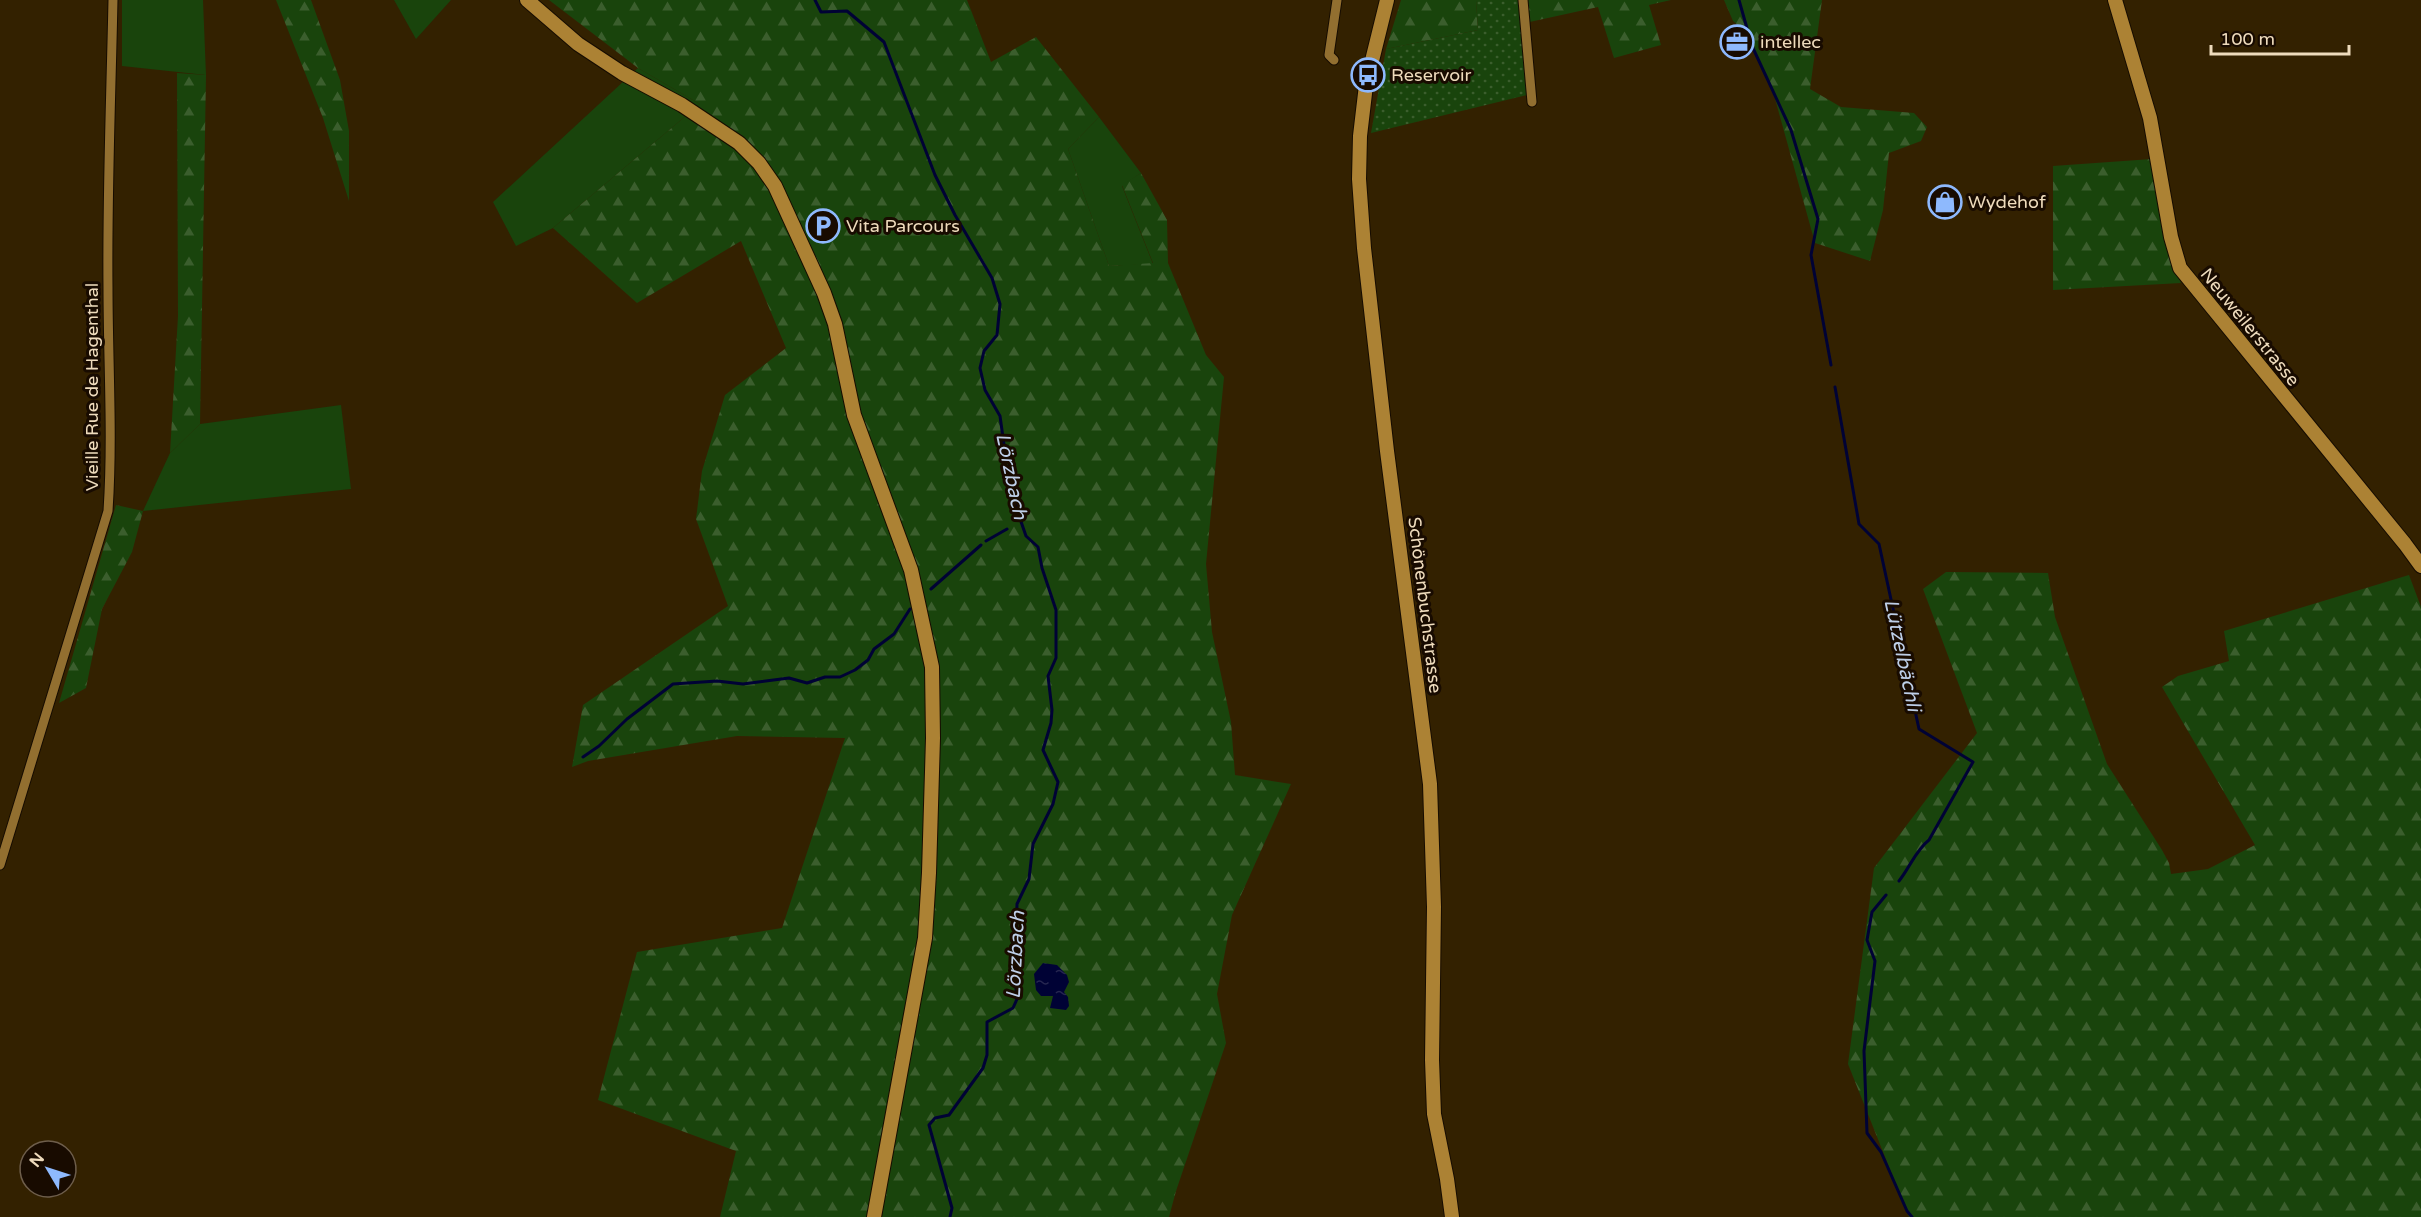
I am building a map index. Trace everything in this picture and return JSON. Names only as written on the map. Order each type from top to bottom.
[{"type":"street","name":"Vieille Rue de Hagenthal","points":[[0,865],[108,511],[112,461],[108,372],[107,209],[113,0]]},
{"type":"street","points":[[527,0],[578,44],[622,73],[682,105],[739,143],[759,163],[775,186],[824,293],[835,324],[854,415],[911,570],[932,667],[933,738],[925,938],[874,1217]]},
{"type":"street","points":[[1334,60],[1329,55],[1337,0]]},
{"type":"street","name":"Schönenbuchstrasse","points":[[1387,0],[1374,44],[1366,85],[1360,135],[1359,179],[1364,248],[1383,419],[1430,784],[1434,907],[1431,1021],[1434,1114],[1452,1217]]},
{"type":"street","points":[[1523,0],[1532,102]]},
{"type":"street","name":"Neuweilerstrasse","points":[[2115,0],[2150,118],[2171,237],[2180,268],[2421,566]]},
{"type":"green space","points":[[122,0],[203,0],[206,75],[122,66]]},
{"type":"green space","points":[[276,0],[311,0],[340,80],[349,131],[349,201],[323,118]]},
{"type":"green space","points":[[394,0],[451,0],[416,39]]},
{"type":"green space","points":[[549,0],[967,0],[991,62],[1036,37],[1099,117],[1068,149],[1109,266],[1153,263],[1122,185],[1141,173],[1167,220],[1168,263],[1206,355],[1224,377],[1206,564],[1212,632],[1231,722],[1235,775],[1291,784],[1232,915],[1217,994],[1226,1043],[1169,1217],[720,1217],[736,1151],[598,1100],[637,952],[782,928],[845,738],[737,736],[588,761],[572,767],[583,705],[728,606],[696,519],[702,471],[725,395],[786,348],[741,241],[637,303],[553,228],[700,104],[638,68]]},
{"type":"green space","points":[[1401,0],[1476,0],[1478,30],[1386,49]]},
{"type":"green space","points":[[1476,0],[1523,0],[1531,94],[1371,133],[1386,49],[1478,30]]},
{"type":"green space","points":[[1523,0],[1671,0],[1649,5],[1661,45],[1614,58],[1598,7],[1525,23]]},
{"type":"green space","points":[[1724,0],[1822,0],[1810,89],[1841,107],[1914,113],[1927,127],[1921,141],[1889,153],[1883,210],[1870,261],[1815,243],[1774,95],[1745,31],[1733,21]]},
{"type":"green space","points":[[638,68],[700,104],[553,228],[516,246],[493,202]]},
{"type":"green space","points":[[177,73],[206,75],[200,424],[170,453],[178,316]]},
{"type":"green space","points":[[1099,117],[1141,173],[1122,186],[1153,264],[1109,266],[1068,149]]},
{"type":"green space","points":[[2152,159],[2167,251],[2181,283],[2053,290],[2053,166]]},
{"type":"green space","points":[[341,405],[351,489],[143,511],[170,453],[200,424]]},
{"type":"green space","points":[[116,505],[143,511],[132,552],[102,609],[86,688],[59,703]]},
{"type":"green space","points":[[1946,572],[2048,573],[2055,617],[2107,764],[2162,850],[2169,863],[2171,874],[2208,869],[2255,845],[2162,687],[2178,676],[2229,661],[2224,631],[2409,575],[2421,607],[2421,1217],[1909,1217],[1848,1064],[1874,868],[1977,733],[1923,589]]},
{"type":"water","points":[[1043,963],[1057,965],[1067,975],[1069,982],[1064,992],[1068,997],[1069,1006],[1066,1010],[1050,1008],[1053,996],[1041,996],[1036,990],[1034,974]]},
{"type":"waterway","name":"Lörzbach","points":[[815,0],[821,12],[847,11],[884,42],[935,175],[955,215],[992,278],[1000,304],[997,335],[984,351],[980,368],[985,390],[1000,416],[1005,452],[1016,482],[1017,510],[1026,536],[1038,547],[1042,568],[1056,610],[1056,658],[1048,676],[1052,710],[1051,723],[1043,750],[1058,782],[1053,804],[1033,844],[1029,879],[1017,904],[1015,978],[1017,999],[1013,1008],[987,1022],[987,1055],[983,1068],[949,1115],[935,1118],[929,1125],[952,1208],[950,1217]]},
{"type":"waterway","name":"Lützelbächli","points":[[1739,0],[1752,46],[1791,130],[1818,219],[1811,255],[1831,365]]},
{"type":"waterway","name":"Lützelbächli","points":[[1835,387],[1859,524],[1879,544],[1919,729],[1973,762],[1929,840],[1899,881]]},
{"type":"waterway","points":[[986,541],[1007,529]]},
{"type":"waterway","points":[[931,589],[981,545]]},
{"type":"waterway","points":[[583,757],[673,684],[717,681],[743,684],[789,678],[807,683],[825,677],[840,677],[855,670],[868,660],[874,649],[894,634],[910,609]]},
{"type":"waterway","name":"Lützelbächli","points":[[1886,895],[1872,912],[1867,940],[1875,961],[1864,1051],[1867,1133],[1881,1152],[1907,1211],[1912,1217]]},
{"type":"place","name":"intellec","points":[[1737,42]]},
{"type":"place","name":"Reservoir","points":[[1368,75]]},
{"type":"place","name":"Wydehof","points":[[1945,202]]},
{"type":"place","name":"Vita Parcours","points":[[823,226]]}]
